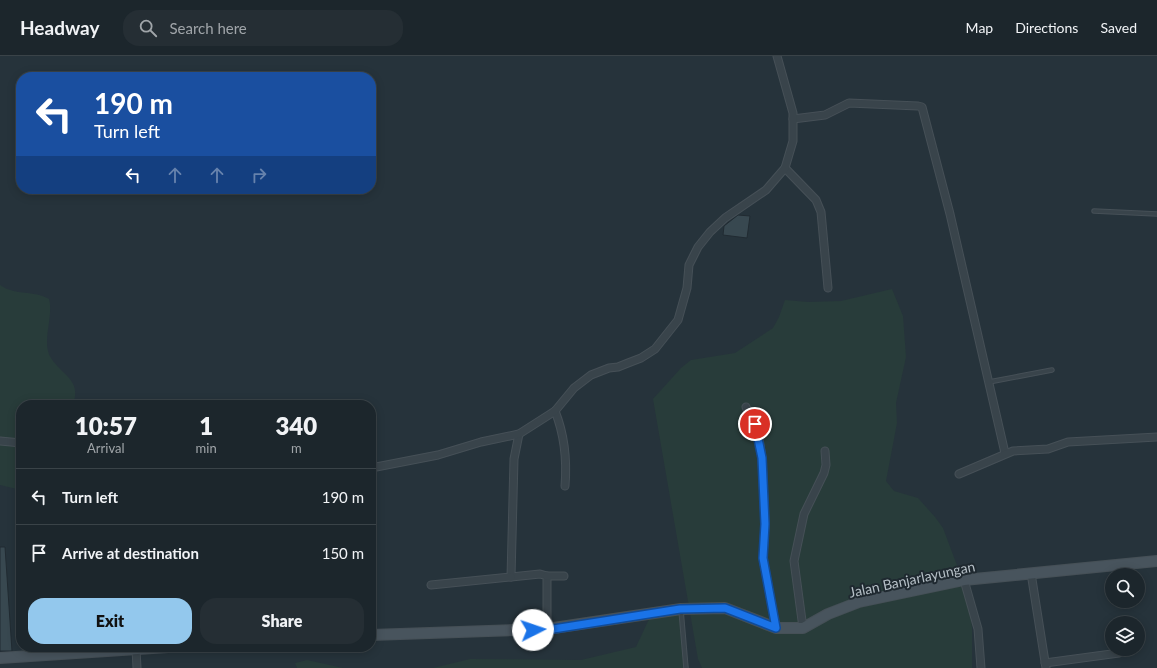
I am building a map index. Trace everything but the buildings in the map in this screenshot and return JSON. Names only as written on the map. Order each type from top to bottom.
[{"type":"street","points":[[376,467],[438,455],[481,442],[519,434],[555,412],[567,396],[587,378],[600,370],[618,367],[641,358],[655,349],[678,320],[687,288],[689,265],[698,247],[710,232],[725,218],[766,190],[785,168],[793,141],[793,119],[778,56]]},
{"type":"street","points":[[793,119],[822,116],[843,105],[852,103],[922,107],[952,221],[1005,453]]},
{"type":"street","points":[[785,168],[816,200],[821,212],[828,288]]},
{"type":"street","points":[[746,407],[759,438],[762,458],[765,524],[763,558],[776,628]]},
{"type":"street","points":[[555,412],[567,464],[565,486]]},
{"type":"street","points":[[511,577],[514,459],[519,434]]},
{"type":"street","points":[[959,474],[1005,453],[1017,450],[1048,449],[1068,442],[1157,437]]},
{"type":"street","points":[[0,441],[16,443]]},
{"type":"street","points":[[803,628],[794,560],[804,514],[824,473],[826,465],[824,451]]},
{"type":"street","name":"Jalan Banjarlayungan","points":[[376,635],[547,630],[680,609],[725,608],[776,628],[803,628],[828,614],[859,602],[964,580],[1157,561]]},
{"type":"street","points":[[1031,573],[1046,666],[1105,655]]},
{"type":"street","points":[[431,585],[540,574],[547,576],[564,576]]},
{"type":"street","points":[[547,576],[547,630]]},
{"type":"street","points":[[964,580],[978,629],[981,668]]},
{"type":"street","points":[[0,658],[91,652]]},
{"type":"street","points":[[136,652],[137,668]]},
{"type":"lane","points":[[1094,211],[1157,214]]},
{"type":"lane","points":[[989,382],[1052,370]]},
{"type":"lane","points":[[680,609],[686,668]]},
{"type":"green space","points":[[0,285],[12,291],[43,296],[49,299],[50,313],[47,337],[48,352],[55,364],[70,378],[75,389],[75,396],[74,400],[16,400],[16,489],[0,485]]},
{"type":"green space","points":[[892,289],[903,316],[906,357],[896,403],[897,423],[886,481],[894,491],[918,498],[943,528],[967,592],[972,627],[972,668],[702,668],[698,659],[653,399],[681,368],[691,360],[735,353],[773,328],[785,300],[808,302],[841,301]]},
{"type":"green space","points":[[680,610],[689,668],[433,668],[470,659],[581,660],[636,647],[650,617]]},
{"type":"green space","points":[[307,660],[343,668],[297,668],[295,663]]},
{"type":"route","points":[[533,630],[547,630],[680,609],[725,608],[776,628],[763,558],[765,524],[762,458],[755,424]]}]
